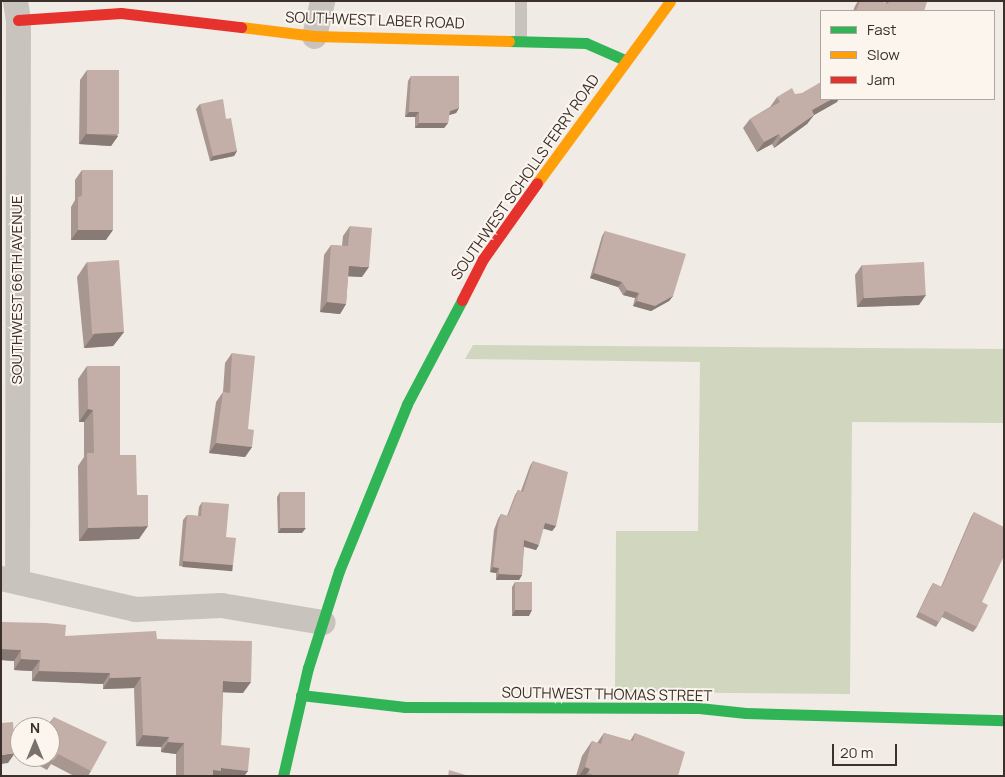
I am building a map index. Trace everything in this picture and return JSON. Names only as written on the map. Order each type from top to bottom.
[{"type":"street","points":[[314,36],[322,1]]},
{"type":"street","name":"SOUTHWEST SCHOLLS FERRY ROAD","points":[[283,776],[301,695],[323,622],[384,456],[456,306],[483,259],[542,173],[670,1]]},
{"type":"street","name":"SOUTHWEST LABER ROAD","points":[[16,11],[121,13],[314,36],[586,43],[625,60]]},
{"type":"street","name":"SOUTHWEST 66TH AVENUE","points":[[9,579],[16,11]]},
{"type":"street","points":[[9,579],[135,609],[221,605],[323,622]]},
{"type":"street","name":"SOUTHWEST THOMAS STREET","points":[[301,695],[405,707],[699,708],[746,713],[1004,720]]},
{"type":"lane","points":[[521,1],[521,40]]},
{"type":"green space","points":[[473,345],[1004,349],[1004,423],[852,422],[850,694],[615,692],[616,531],[698,531],[700,362],[465,359]]},
{"type":"building","points":[[860,1],[879,1],[888,4],[889,1],[927,2],[924,10],[856,10]]},
{"type":"building","points":[[87,70],[119,70],[119,134],[87,134]]},
{"type":"building","points":[[411,76],[459,76],[459,108],[450,111],[448,123],[419,123],[419,112],[409,112]]},
{"type":"building","points":[[820,83],[820,100],[830,100],[812,110],[814,115],[781,138],[779,134],[764,142],[750,119],[780,102],[777,97],[792,88],[795,94],[802,93]]},
{"type":"building","points":[[223,99],[226,119],[231,118],[237,151],[213,156],[200,104]]},
{"type":"building","points":[[82,170],[113,170],[113,230],[78,230],[78,197],[82,196]]},
{"type":"building","points":[[350,226],[372,228],[369,267],[349,266],[346,304],[327,302],[331,245],[348,246]]},
{"type":"building","points":[[605,231],[686,254],[673,296],[655,306],[637,301],[639,293],[627,290],[622,282],[594,273]]},
{"type":"building","points":[[119,260],[124,332],[92,334],[87,262]]},
{"type":"building","points":[[924,262],[926,295],[864,298],[862,265]]},
{"type":"building","points":[[232,353],[255,356],[248,429],[254,430],[252,447],[216,443],[223,392],[230,393]]},
{"type":"building","points":[[87,366],[120,366],[120,455],[136,455],[137,495],[148,495],[148,526],[88,528],[87,453],[94,453],[93,410],[88,409]]},
{"type":"building","points":[[533,461],[568,472],[556,526],[545,523],[539,545],[524,540],[522,575],[499,574],[499,568],[493,567],[501,514],[508,516],[518,490],[523,492]]},
{"type":"building","points":[[280,492],[305,492],[305,528],[280,528]]},
{"type":"building","points":[[202,502],[229,504],[226,537],[236,538],[233,565],[183,561],[187,515],[201,516]]},
{"type":"building","points":[[974,512],[1004,527],[1004,556],[982,602],[988,605],[977,627],[945,611],[939,622],[919,612],[933,583],[942,587]]},
{"type":"building","points":[[515,582],[532,582],[532,610],[515,610]]},
{"type":"building","points":[[1,622],[66,625],[65,636],[156,631],[157,639],[252,641],[251,682],[223,681],[221,745],[250,748],[248,771],[221,768],[221,771],[213,770],[213,776],[184,776],[184,743],[168,742],[169,737],[143,735],[141,677],[110,678],[110,673],[39,671],[40,660],[21,659],[21,650],[1,649]]},
{"type":"building","points":[[60,720],[107,742],[91,771],[60,755]]},
{"type":"building","points":[[10,722],[10,754],[1,755],[1,723]]},
{"type":"building","points":[[604,733],[633,741],[635,733],[685,752],[678,776],[596,776],[588,773],[590,769],[585,767],[592,741],[601,744]]},
{"type":"building","points":[[449,770],[469,776],[448,776]]},
{"type":"traffic: fast","points":[[509,41],[586,43],[625,60]]},
{"type":"traffic: fast","points":[[283,776],[308,668],[339,571],[407,404],[462,300]]},
{"type":"traffic: fast","points":[[301,695],[405,707],[699,708],[746,713],[1004,720]]},
{"type":"traffic: slow","points":[[537,183],[670,1]]},
{"type":"traffic: slow","points":[[241,27],[314,36],[509,41]]},
{"type":"traffic: jam","points":[[18,20],[121,13],[241,27]]},
{"type":"traffic: jam","points":[[462,300],[483,259],[537,183]]}]
